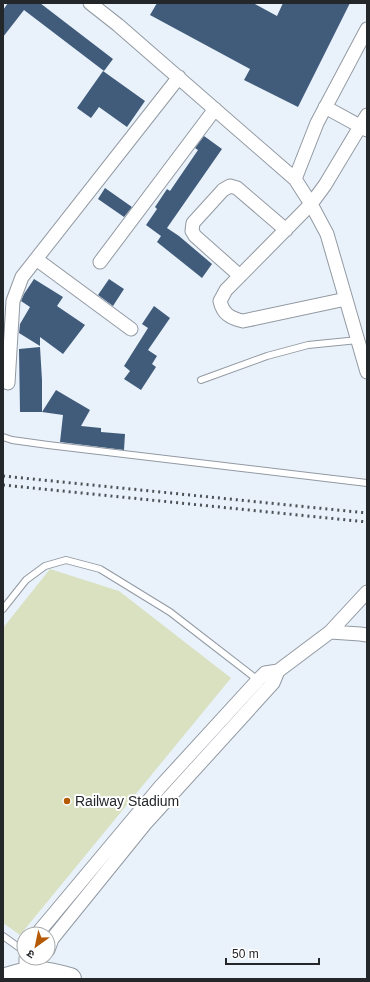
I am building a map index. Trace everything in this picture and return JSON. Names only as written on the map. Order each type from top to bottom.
[{"type":"highway","points":[[32,971],[70,979]]},
{"type":"street","points":[[90,3],[118,25],[295,179],[311,204],[327,234],[367,372]]},
{"type":"street","points":[[295,179],[317,123],[367,29]]},
{"type":"street","points":[[8,383],[14,301],[22,277],[179,78]]},
{"type":"street","points":[[325,107],[363,128]]},
{"type":"street","points":[[100,262],[215,109]]},
{"type":"street","points":[[346,299],[243,321],[234,319],[222,310],[220,301],[226,290],[311,204],[363,128],[367,115]]},
{"type":"street","points":[[240,276],[195,236],[192,231],[194,223],[224,190],[230,186],[237,188],[286,230]]},
{"type":"street","points":[[36,259],[131,329]]},
{"type":"street","points":[[44,926],[160,786],[258,680],[265,673],[278,671],[330,632],[367,592]]},
{"type":"street","points":[[330,632],[367,635]]},
{"type":"street","points":[[56,934],[145,824],[273,683],[278,671]]},
{"type":"lane","points":[[201,380],[267,356],[308,345],[358,340]]},
{"type":"lane","points":[[3,437],[48,446],[367,483]]},
{"type":"lane","points":[[3,609],[26,580],[45,566],[66,560],[100,568],[170,612],[258,680]]},
{"type":"lane","points":[[3,936],[16,945]]},
{"type":"green space","name":"Railway Stadium","points":[[50,569],[119,591],[231,678],[27,926],[16,926],[16,932],[3,923],[3,628]]},
{"type":"building","points":[[8,3],[40,3],[113,59],[104,71],[24,10],[3,37],[3,10]]},
{"type":"building","points":[[157,3],[253,3],[277,16],[283,3],[350,3],[298,107],[244,80],[250,69],[150,15]]},
{"type":"building","points":[[103,71],[145,101],[127,127],[99,107],[91,118],[77,108]]},
{"type":"building","points":[[204,136],[222,149],[167,228],[179,236],[212,264],[202,278],[157,242],[161,236],[146,225],[157,209],[155,207],[167,189],[170,191],[198,150],[195,148]]},
{"type":"building","points":[[105,188],[132,207],[124,217],[98,199]]},
{"type":"building","points":[[34,279],[63,297],[57,306],[85,325],[63,354],[40,337],[40,346],[19,333],[20,324],[30,307],[21,301]]},
{"type":"building","points":[[109,279],[124,289],[113,306],[98,295]]},
{"type":"building","points":[[154,306],[170,318],[148,350],[157,356],[152,364],[156,367],[141,390],[124,379],[130,371],[124,366],[148,328],[142,324]]},
{"type":"building","points":[[40,347],[42,412],[20,412],[19,349]]},
{"type":"building","points":[[56,390],[90,410],[81,426],[101,428],[101,432],[125,434],[124,450],[60,442],[63,415],[42,412]]},
{"type":"railway","points":[[3,476],[367,513]]},
{"type":"railway","points":[[3,485],[367,522]]},
{"type":"place","name":"Railway Stadium","points":[[67,801]]}]
